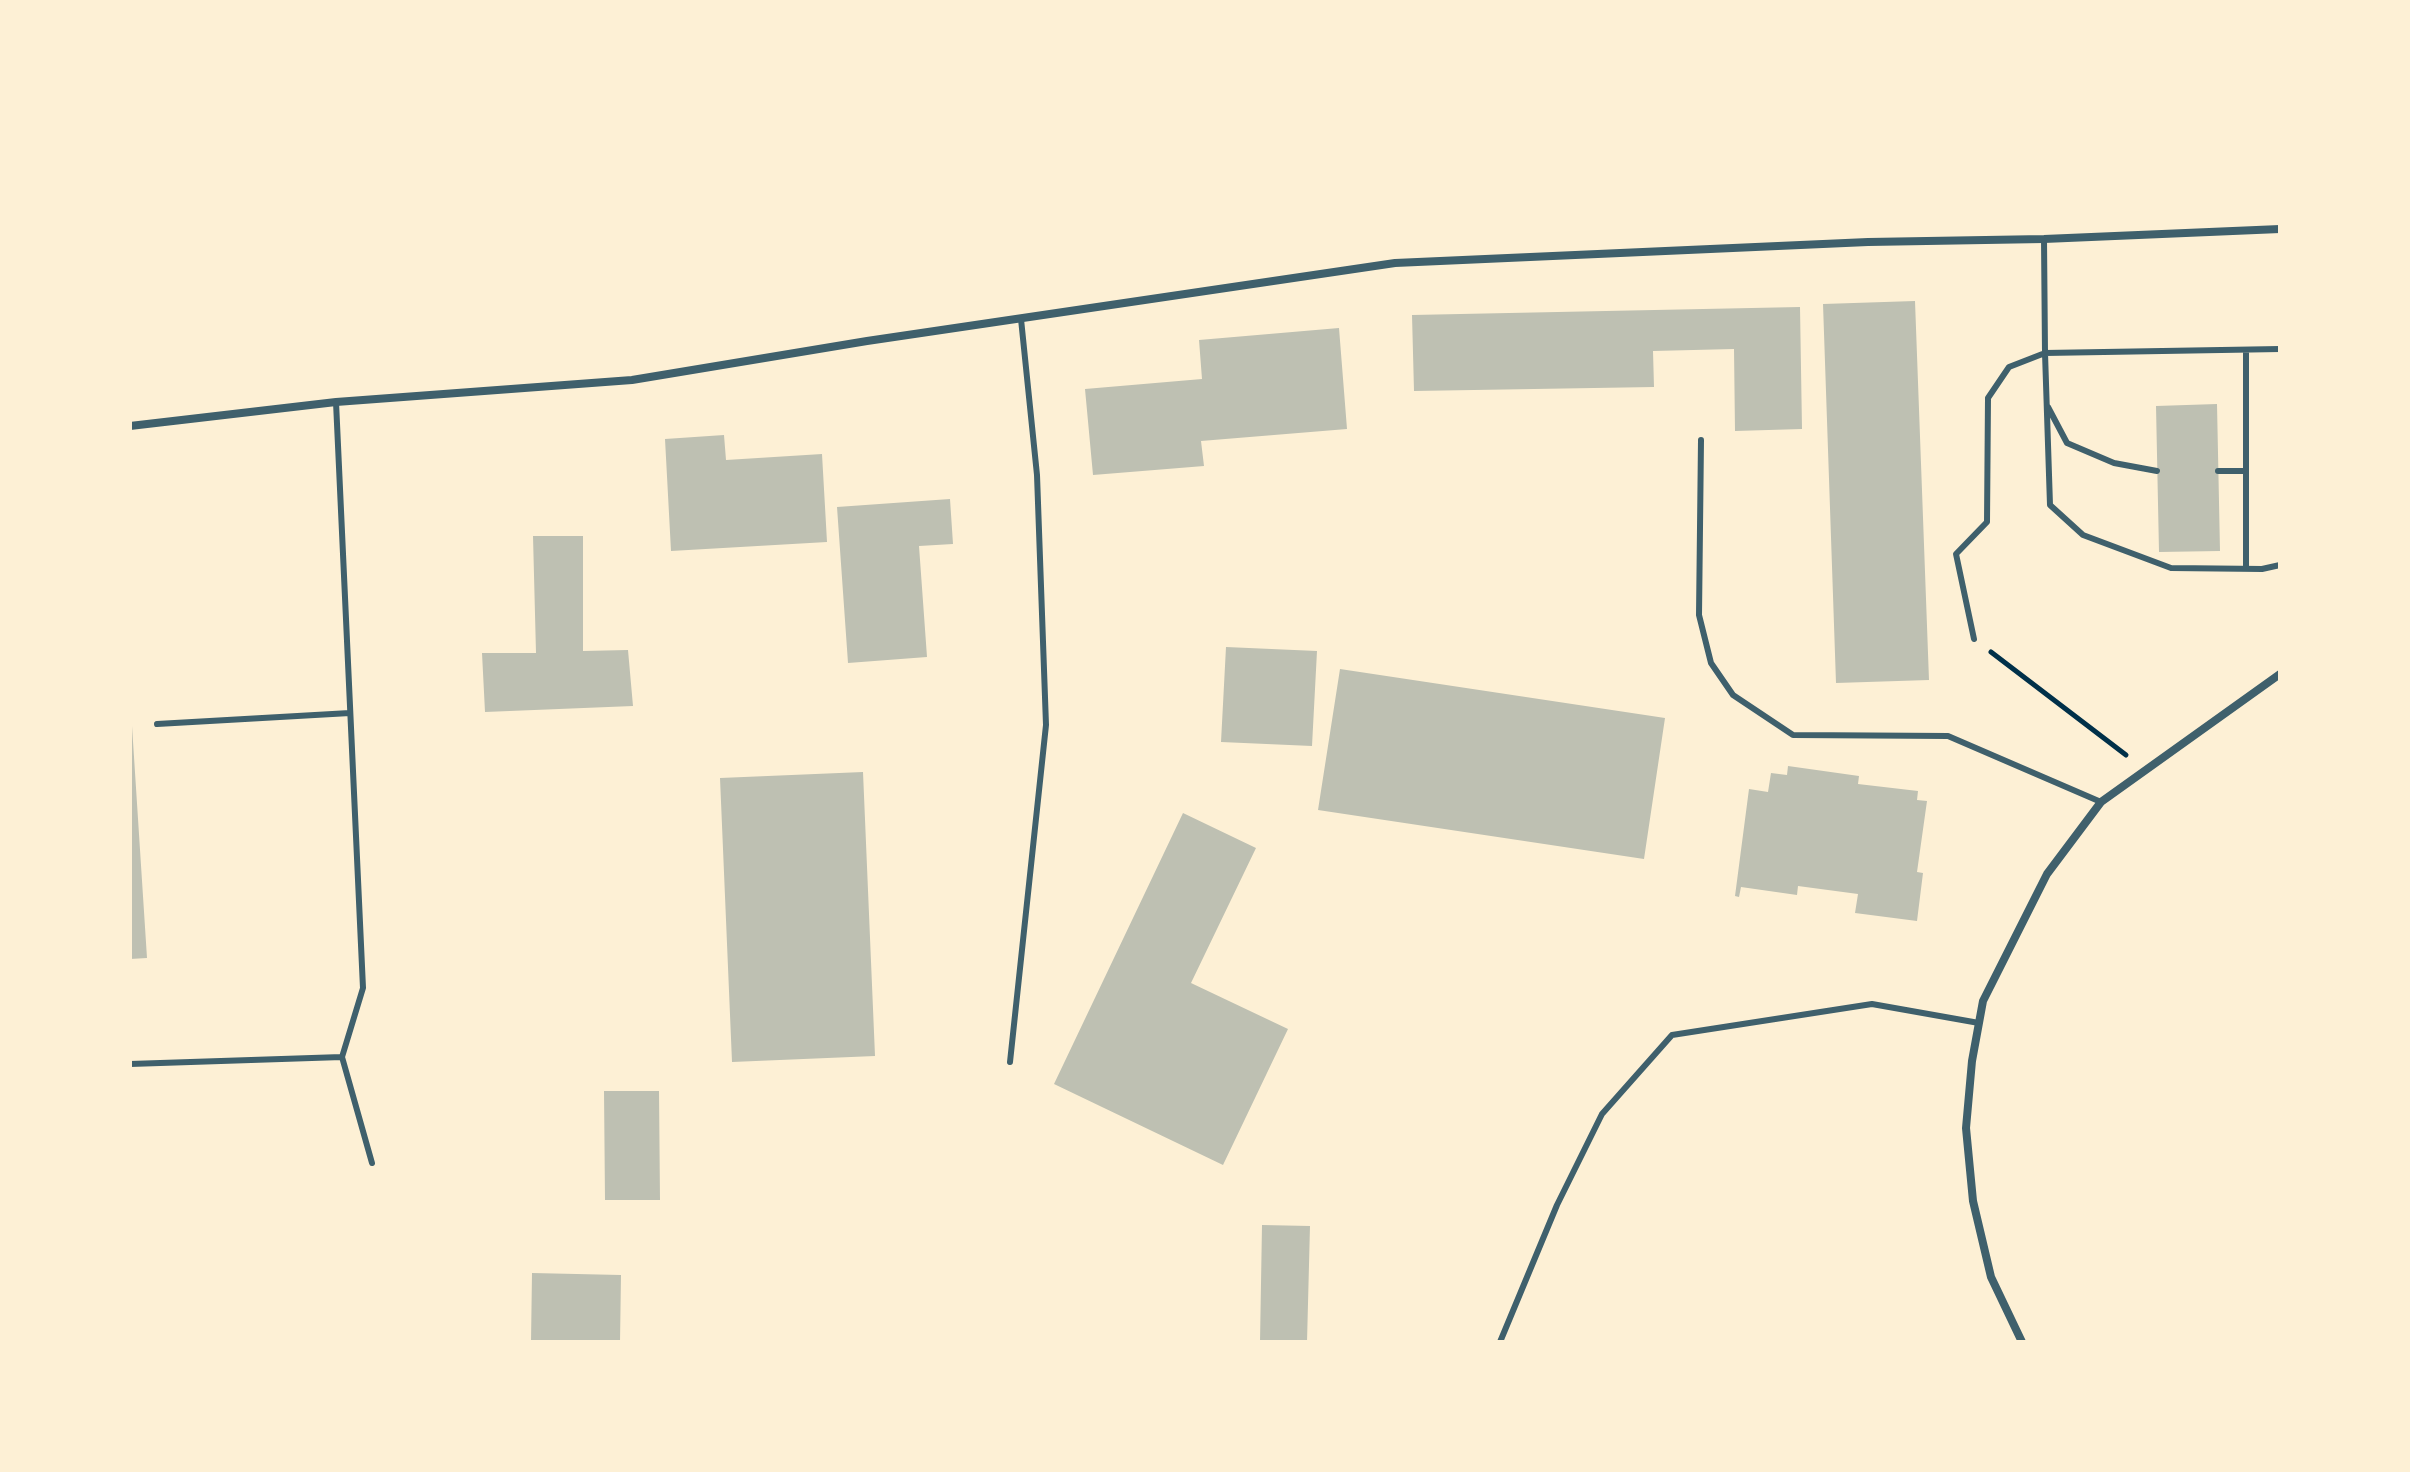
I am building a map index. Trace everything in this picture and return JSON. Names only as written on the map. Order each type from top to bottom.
[{"type":"street","points":[[130,426],[336,402],[632,380],[867,341],[1395,263],[1868,242],[2044,239],[2280,229]]},
{"type":"street","points":[[2022,1342],[1991,1277],[1973,1201],[1966,1128],[1972,1061],[1983,1001],[2047,874],[2101,802],[2280,674]]},
{"type":"lane","points":[[2044,239],[2050,505],[2083,535],[2171,568],[2246,569],[2280,565]]},
{"type":"lane","points":[[1010,1062],[1046,725],[1037,475],[1021,319]]},
{"type":"lane","points":[[1974,639],[1956,554],[1987,522],[1988,398],[2009,367],[2045,353],[2280,349]]},
{"type":"lane","points":[[2246,350],[2246,569]]},
{"type":"lane","points":[[336,402],[363,988],[342,1057],[372,1163]]},
{"type":"lane","points":[[2046,404],[2067,443],[2114,463],[2157,471]]},
{"type":"lane","points":[[1701,440],[1699,615],[1711,663],[1733,695],[1793,735],[1948,736],[2101,802]]},
{"type":"lane","points":[[2218,471],[2246,471]]},
{"type":"lane","points":[[157,724],[350,713]]},
{"type":"lane","points":[[1500,1342],[1557,1205],[1602,1114],[1672,1035],[1872,1004],[1979,1023]]},
{"type":"lane","points":[[130,1064],[342,1057]]},
{"type":"path","points":[[1974,639],[2146,770]]},
{"type":"building","points":[[1915,301],[1929,680],[1836,683],[1823,304]]},
{"type":"building","points":[[1800,307],[1802,429],[1735,431],[1734,349],[1653,351],[1654,387],[1414,391],[1412,315]]},
{"type":"building","points":[[1339,328],[1347,429],[1201,441],[1204,466],[1093,475],[1085,389],[1202,379],[1199,340]]},
{"type":"building","points":[[2217,404],[2220,551],[2159,552],[2156,406]]},
{"type":"building","points":[[724,435],[726,460],[822,454],[827,542],[671,551],[665,439]]},
{"type":"building","points":[[950,499],[953,544],[919,546],[927,657],[848,663],[837,507]]},
{"type":"building","points":[[533,536],[583,536],[583,651],[628,650],[633,706],[485,712],[482,653],[536,653]]},
{"type":"building","points":[[1226,647],[1317,651],[1312,746],[1221,742]]},
{"type":"building","points":[[1340,669],[1665,718],[1644,859],[1318,810]]},
{"type":"building","points":[[130,726],[147,958],[130,959]]},
{"type":"building","points":[[1788,766],[1859,776],[1858,784],[1918,791],[1917,800],[1927,801],[1917,872],[1923,873],[1917,921],[1855,913],[1858,894],[1798,886],[1797,895],[1741,887],[1739,897],[1735,896],[1749,789],[1768,792],[1771,773],[1787,775]]},
{"type":"building","points":[[863,772],[875,1056],[732,1062],[720,778]]},
{"type":"building","points":[[1183,813],[1256,848],[1191,983],[1288,1029],[1223,1165],[1054,1084]]},
{"type":"building","points":[[604,1091],[659,1091],[660,1200],[605,1200]]},
{"type":"building","points":[[1262,1225],[1310,1226],[1307,1342],[1260,1342]]},
{"type":"building","points":[[532,1273],[621,1275],[620,1342],[531,1342]]}]
